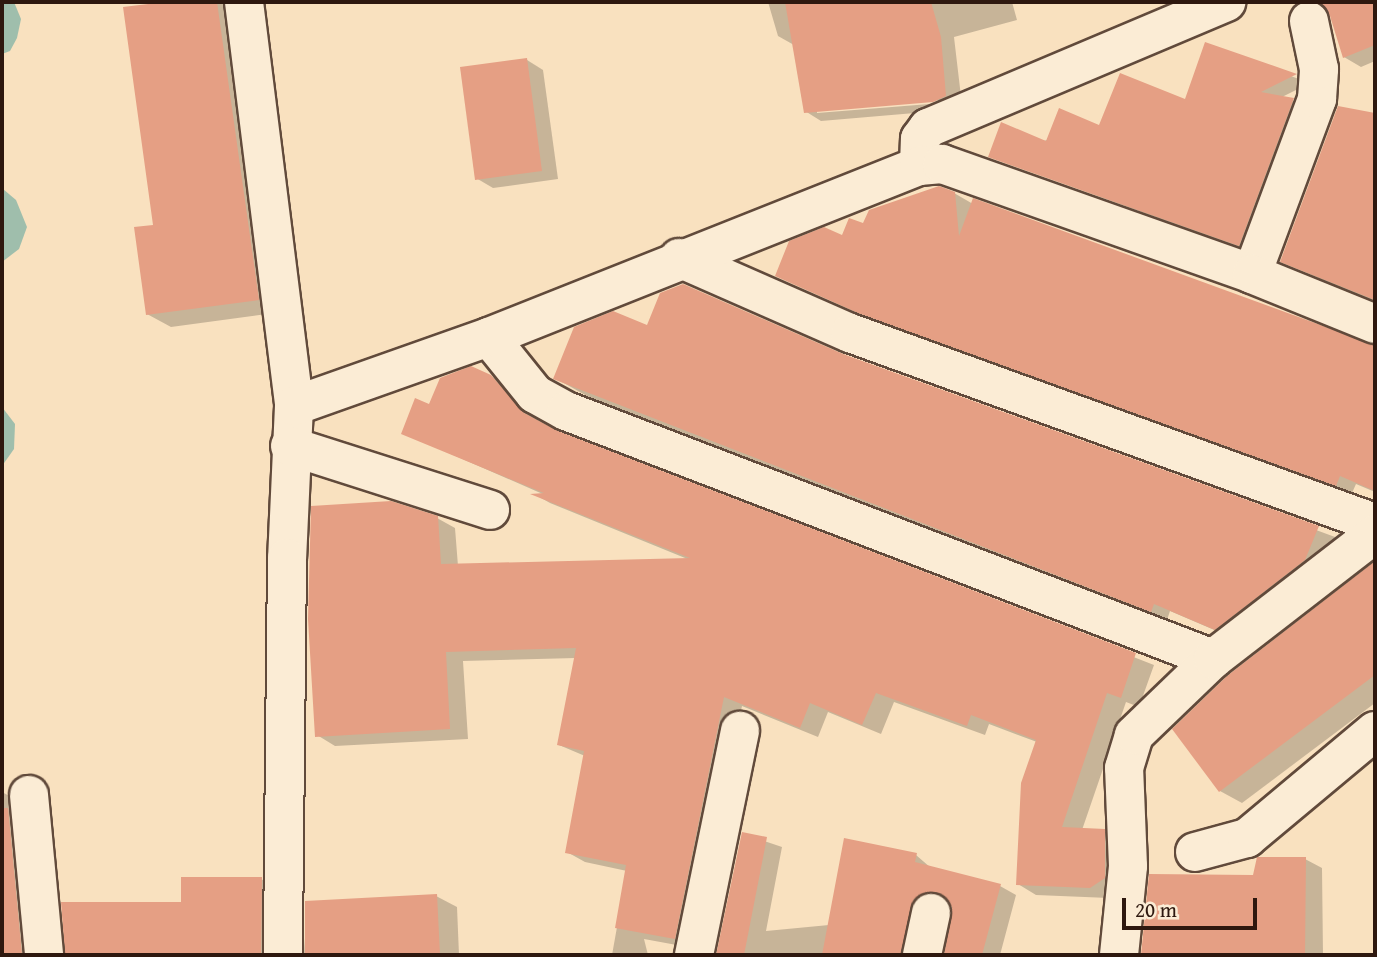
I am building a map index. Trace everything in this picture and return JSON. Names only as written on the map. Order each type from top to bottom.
[{"type":"street","points":[[244,2],[294,406],[290,446],[283,955]]},
{"type":"street","points":[[919,166],[920,139],[929,128],[1227,2]]},
{"type":"street","points":[[1252,274],[1317,99],[1320,69],[1310,21]]},
{"type":"street","points":[[294,406],[489,337],[679,258],[919,166],[962,168],[1252,274],[1375,324]]},
{"type":"street","points":[[679,258],[850,332],[1375,523]]},
{"type":"street","points":[[489,337],[535,394],[566,411],[1213,659]]},
{"type":"street","points":[[290,446],[490,510]]},
{"type":"street","points":[[1119,955],[1128,866],[1124,768],[1127,751],[1145,722],[1213,659],[1375,534]]},
{"type":"street","points":[[694,955],[740,731]]},
{"type":"street","points":[[1195,852],[1247,838],[1375,731]]},
{"type":"street","points":[[29,795],[44,955]]},
{"type":"street","points":[[922,955],[931,913]]},
{"type":"shaded area","points":[[2,2],[14,2],[21,19],[17,38],[10,51],[2,54]]},
{"type":"shaded area","points":[[3,189],[16,200],[27,227],[19,249],[2,262]]},
{"type":"shaded area","points":[[2,407],[15,424],[14,449],[2,466]]},
{"type":"building","points":[[165,2],[217,2],[259,300],[146,315],[134,227],[153,225],[123,7]]},
{"type":"building","points":[[785,2],[931,2],[941,37],[946,96],[933,102],[804,113]]},
{"type":"building","points":[[1320,2],[1375,2],[1375,45],[1343,58],[1330,16]]},
{"type":"building","points":[[1205,42],[1297,74],[1261,92],[1294,98],[1239,246],[988,157],[1001,122],[1046,141],[1059,108],[1099,125],[1120,73],[1185,99]]},
{"type":"building","points":[[527,58],[542,171],[475,180],[460,67]]},
{"type":"building","points":[[1338,106],[1375,113],[1375,300],[1280,262]]},
{"type":"building","points":[[939,186],[955,192],[959,236],[973,198],[1375,345],[1375,491],[1340,476],[1336,486],[858,313],[775,276],[789,241],[824,227],[842,235],[849,218],[863,223],[869,210]]},
{"type":"building","points":[[683,284],[843,354],[1319,526],[1305,560],[1215,630],[1154,604],[1151,612],[553,379],[574,327],[613,311],[647,325],[660,293]]},
{"type":"building","points":[[471,366],[491,375],[524,413],[558,431],[1136,653],[1121,698],[1107,693],[1062,827],[1105,829],[1105,878],[1090,888],[1016,885],[1021,783],[1036,740],[971,715],[967,726],[876,693],[862,725],[810,703],[800,728],[724,697],[675,939],[615,928],[626,865],[565,853],[584,751],[557,745],[576,648],[446,652],[450,729],[315,737],[308,619],[311,506],[391,501],[438,516],[441,564],[690,558],[530,494],[544,493],[401,434],[415,398],[429,404],[440,378]]},
{"type":"building","points":[[1375,561],[1375,675],[1219,792],[1172,729],[1227,676]]},
{"type":"building","points":[[2,808],[8,808],[22,955],[2,955]]},
{"type":"building","points":[[742,832],[767,837],[744,955],[716,955]]},
{"type":"building","points":[[844,838],[917,853],[915,862],[1001,884],[982,955],[944,955],[952,907],[935,892],[914,899],[901,955],[822,955]]},
{"type":"building","points":[[1257,857],[1306,857],[1305,955],[1141,955],[1149,874],[1253,875]]},
{"type":"building","points":[[181,877],[262,877],[261,955],[65,955],[61,902],[181,902]]},
{"type":"building","points":[[437,894],[440,955],[305,955],[305,901]]}]
